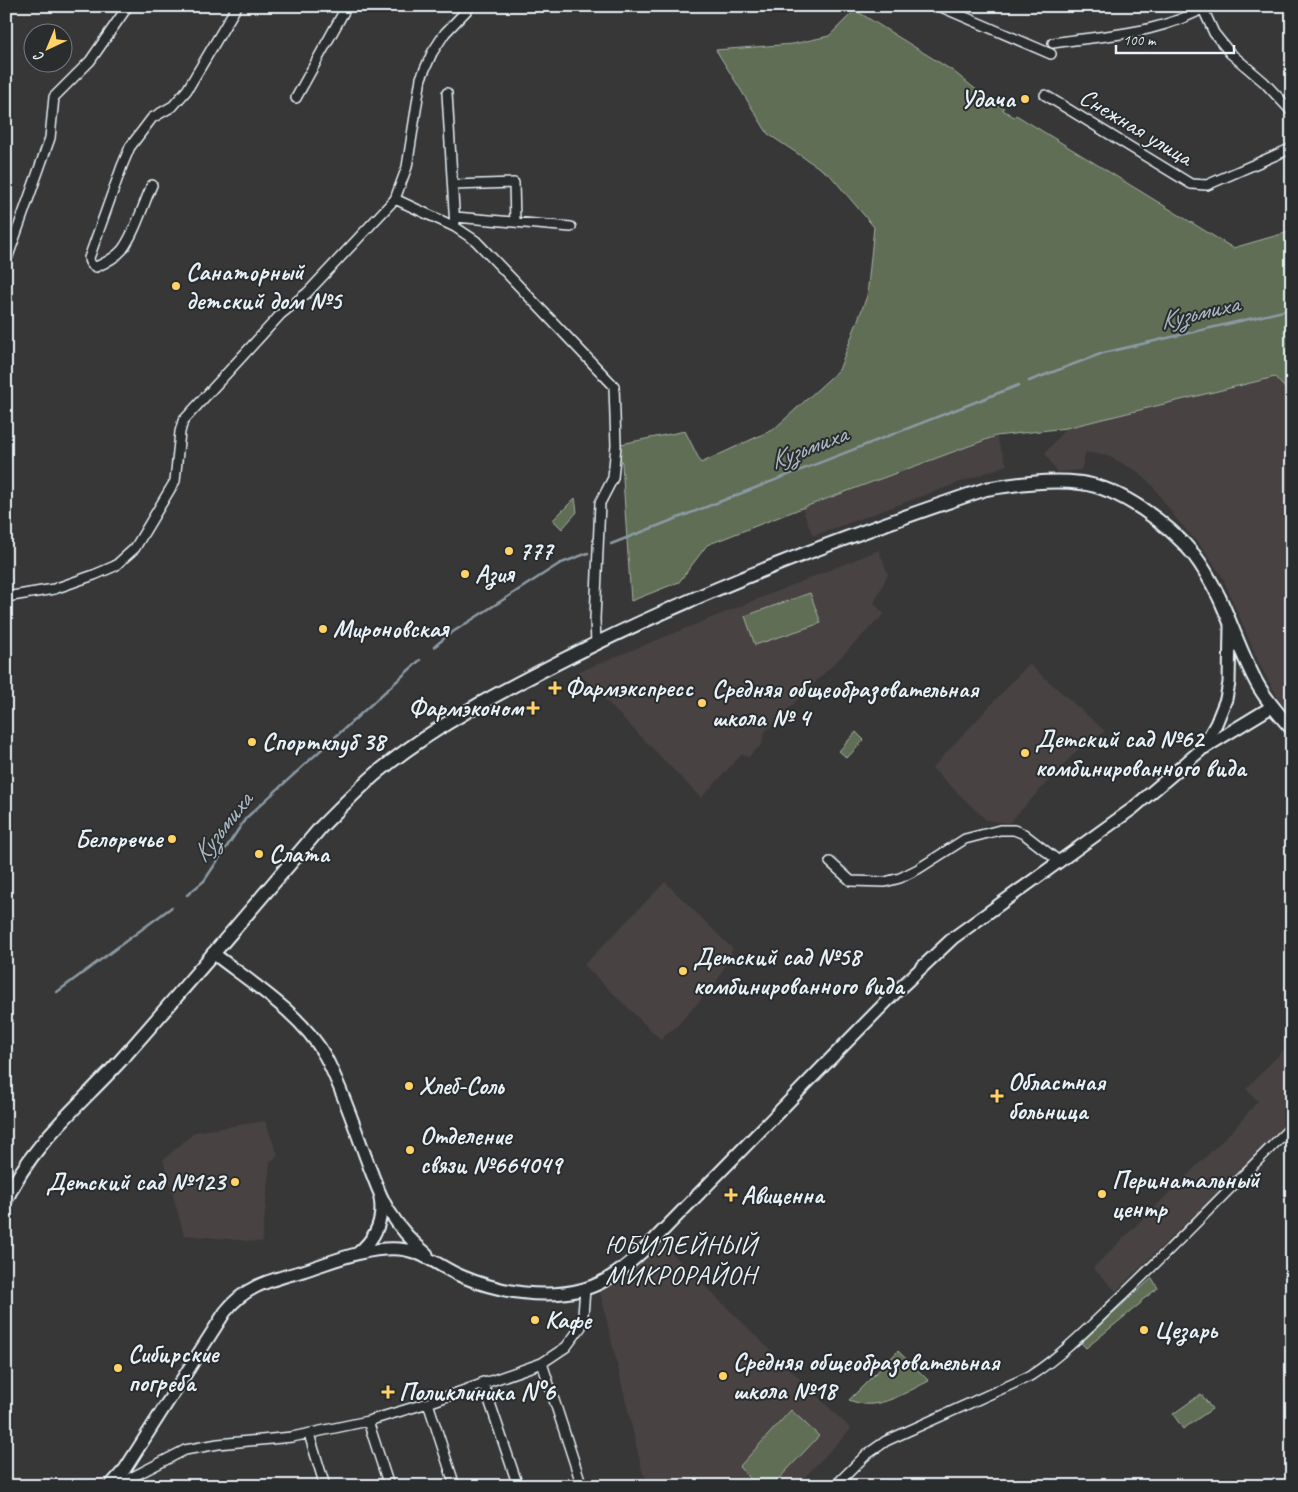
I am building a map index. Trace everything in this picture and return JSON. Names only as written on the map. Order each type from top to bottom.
[{"type":"main road","points":[[6,1200],[14,1182],[38,1148],[105,1077],[321,828],[351,795],[379,771],[465,713],[596,644],[693,598],[765,569],[930,508],[986,490],[1050,481],[1082,483],[1109,490],[1137,506],[1160,522],[1194,555],[1219,597],[1250,671],[1273,706],[1292,729]]},
{"type":"street","points":[[6,262],[50,138],[54,97],[90,61],[105,42],[128,6]]},
{"type":"street","points":[[152,185],[122,250],[108,262],[96,267],[92,266],[89,258],[130,147],[152,118],[173,106],[181,98],[219,39],[237,6]]},
{"type":"street","points":[[296,98],[347,6]]},
{"type":"street","points":[[6,597],[54,589],[94,575],[115,566],[135,548],[175,481],[180,432],[183,421],[282,314],[307,292],[395,199],[407,167],[421,78],[432,53],[446,33],[471,6]]},
{"type":"street","points":[[939,6],[1051,54]]},
{"type":"street","points":[[1053,43],[1144,30],[1177,21],[1205,7],[1214,33],[1230,54],[1264,82],[1292,112]]},
{"type":"street","points":[[447,93],[455,222],[614,386],[616,445],[613,478],[600,503],[595,619],[596,644]]},
{"type":"street","name":"Снежная улица","points":[[1045,95],[1191,184],[1207,185],[1292,148]]},
{"type":"street","points":[[453,185],[514,183],[515,222]]},
{"type":"street","points":[[395,199],[455,222],[515,222],[570,227]]},
{"type":"street","points":[[1201,750],[1216,724],[1228,691],[1230,679],[1230,623]]},
{"type":"street","points":[[110,1486],[125,1469],[225,1312],[244,1293],[263,1282],[358,1253],[399,1249],[416,1252],[459,1276],[478,1283],[504,1290],[535,1294],[562,1293],[585,1289],[624,1268],[644,1250],[849,1040],[947,944],[1153,793],[1201,750],[1273,706]]},
{"type":"street","points":[[830,862],[851,881],[885,882],[912,872],[965,839],[1000,830],[1014,830],[1024,834],[1060,862]]},
{"type":"street","points":[[213,953],[290,1014],[314,1039],[325,1056],[342,1095],[388,1210],[402,1229],[433,1260]]},
{"type":"street","points":[[834,1486],[866,1455],[886,1441],[1040,1370],[1072,1344],[1292,1126]]},
{"type":"street","points":[[358,1253],[368,1245],[379,1222],[381,1206],[379,1191]]},
{"type":"street","points":[[115,1486],[185,1450],[218,1444],[292,1437],[368,1421],[428,1403],[483,1382],[542,1363],[566,1347],[581,1328],[585,1289]]},
{"type":"street","points":[[542,1363],[582,1486]]},
{"type":"street","points":[[483,1382],[518,1486]]},
{"type":"street","points":[[428,1403],[455,1486]]},
{"type":"street","points":[[368,1421],[389,1486]]},
{"type":"street","points":[[309,1434],[325,1486]]},
{"type":"shaded area","points":[[1276,377],[1292,396],[1292,551],[1289,553],[1292,606],[1292,710],[1281,703],[1260,665],[1222,576],[1203,548],[1178,521],[1151,484],[1137,471],[1108,456],[1086,452],[1081,470],[1057,472],[1045,453],[1066,428]]},
{"type":"shaded area","points":[[996,436],[1007,465],[813,536],[802,508]]},
{"type":"shaded area","name":"Средняя общеобразовательная школа № 4","points":[[879,550],[888,574],[874,603],[884,614],[764,733],[762,744],[748,757],[742,754],[701,798],[578,672]]},
{"type":"shaded area","points":[[1029,664],[1105,731],[1095,740],[1084,743],[1009,823],[986,820],[932,768]]},
{"type":"shaded area","points":[[665,882],[733,949],[716,983],[675,1028],[661,1040],[584,965]]},
{"type":"shaded area","points":[[1292,1041],[1292,1119],[1116,1291],[1093,1268],[1233,1130],[1258,1101],[1246,1089]]},
{"type":"shaded area","points":[[265,1121],[278,1155],[270,1162],[262,1242],[184,1235],[163,1160],[195,1132]]},
{"type":"shaded area","points":[[659,1241],[851,1429],[796,1486],[654,1486],[643,1474],[600,1292],[628,1273]]},
{"type":"green space","points":[[855,10],[953,71],[1014,117],[1016,115],[1233,248],[1292,231],[1292,396],[1275,377],[1066,428],[996,436],[707,545],[679,582],[631,601],[622,463],[616,445],[685,431],[701,463],[774,429],[839,370],[867,296],[874,227],[830,175],[768,134],[716,50],[793,44],[829,36]]},
{"type":"green space","points":[[575,498],[577,512],[562,529],[553,520]]},
{"type":"green space","points":[[810,593],[821,623],[755,645],[745,616]]},
{"type":"green space","points":[[856,732],[864,740],[847,758],[839,751]]},
{"type":"green space","points":[[1152,1278],[1158,1288],[1086,1348],[1080,1342]]},
{"type":"green space","points":[[898,1351],[929,1381],[895,1398],[880,1403],[864,1404],[849,1400]]},
{"type":"green space","points":[[1201,1394],[1212,1409],[1183,1429],[1173,1414]]},
{"type":"green space","points":[[791,1410],[819,1436],[772,1486],[758,1486],[739,1467]]},
{"type":"waterway","name":"Кузьмиха","points":[[1029,381],[1103,353],[1292,309]]},
{"type":"waterway","name":"Кузьмиха","points":[[611,544],[1019,385]]},
{"type":"waterway","name":"Кузьмиха","points":[[434,647],[448,635],[559,564],[588,553]]},
{"type":"waterway","name":"Кузьмиха","points":[[187,895],[204,881],[246,818],[420,660]]},
{"type":"waterway","name":"Кузьмиха","points":[[57,992],[172,907]]},
{"type":"place","name":"Удача","points":[[1025,99]]},
{"type":"place","name":"Санаторный детский дом №5","points":[[176,286]]},
{"type":"place","name":"777","points":[[509,551]]},
{"type":"place","name":"Азия","points":[[465,574]]},
{"type":"place","name":"Мироновская","points":[[323,629]]},
{"type":"place","name":"Фармэкспресс","points":[[555,688]]},
{"type":"place","name":"Средняя общеобразовательная школа № 4","points":[[702,703]]},
{"type":"place","name":"Фармэконом","points":[[533,708]]},
{"type":"place","name":"Спортклуб 38","points":[[252,742]]},
{"type":"place","name":"Детский сад №62 комбинированного вида","points":[[1025,753]]},
{"type":"place","name":"Белоречье","points":[[172,839]]},
{"type":"place","name":"Слата","points":[[259,854]]},
{"type":"place","name":"Детский сад №58 комбинированного вида","points":[[683,971]]},
{"type":"place","name":"Хлеб-Соль","points":[[409,1086]]},
{"type":"place","name":"Областная больница","points":[[997,1096]]},
{"type":"place","name":"Отделение связи №664049","points":[[410,1150]]},
{"type":"place","name":"Детский сад №123","points":[[235,1182]]},
{"type":"place","name":"Перинатальный центр","points":[[1102,1194]]},
{"type":"place","name":"Авиценна","points":[[731,1195]]},
{"type":"place","name":"Кафе","points":[[535,1320]]},
{"type":"place","name":"Цезарь","points":[[1144,1330]]},
{"type":"place","name":"Сибирские погреба","points":[[118,1368]]},
{"type":"place","name":"Средняя общеобразовательная школа №18","points":[[723,1376]]},
{"type":"place","name":"Поликлиника N°6","points":[[388,1392]]},
{"type":"district","name":"ЮБИЛЕЙНЫЙ МИКРОРАЙОН","points":[[681,1260]]}]
